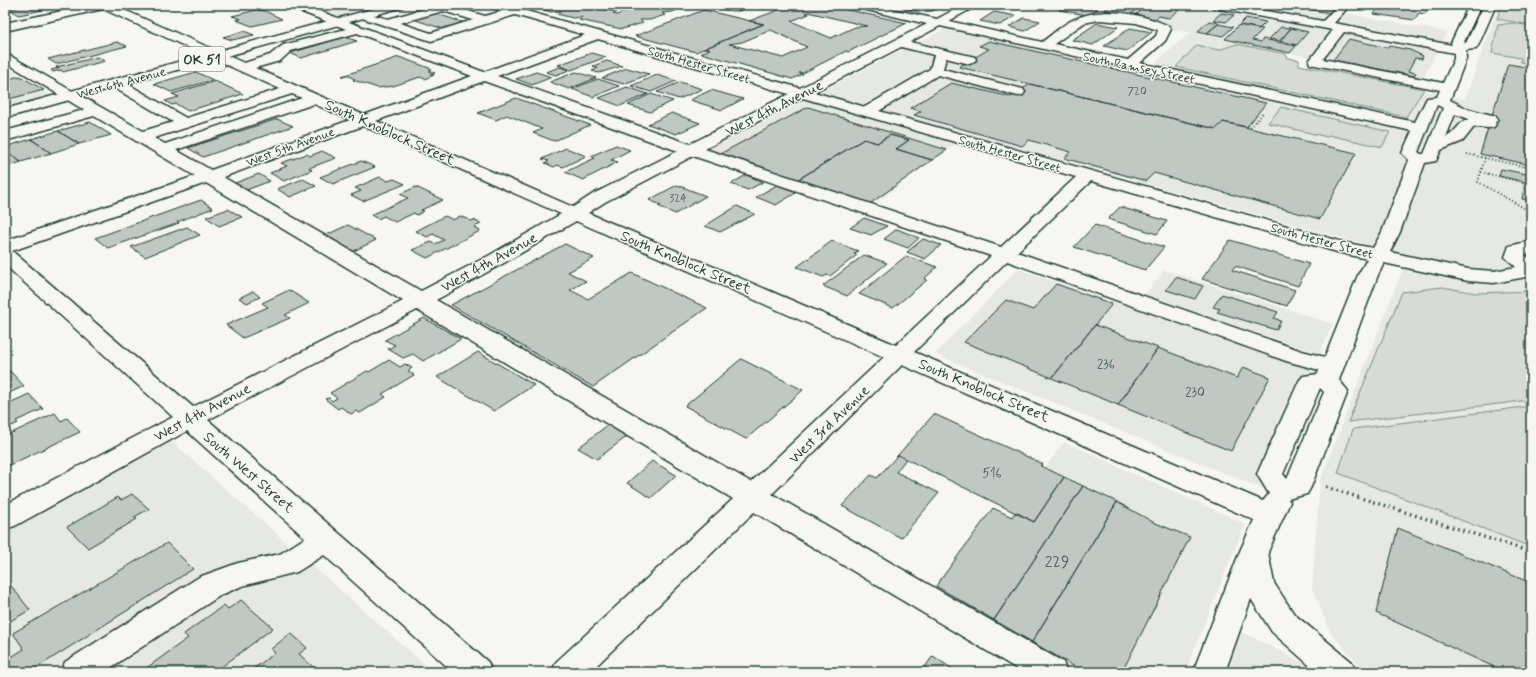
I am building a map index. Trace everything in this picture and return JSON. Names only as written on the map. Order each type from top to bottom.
[{"type":"main road","points":[[5,27],[105,5]]},
{"type":"main road","name":"South Knoblock Street","points":[[105,5],[575,214],[1271,516]]},
{"type":"main road","points":[[293,5],[339,22],[388,23],[431,37],[480,22],[504,7]]},
{"type":"main road","points":[[244,67],[274,58],[287,48],[327,37],[399,5]]},
{"type":"main road","name":"South Ramsey Street","points":[[858,5],[938,22],[1024,45],[1044,46],[1130,65],[1247,95],[1420,128]]},
{"type":"main road","name":"West 4th Avenue","points":[[5,518],[189,418],[418,300],[575,214],[599,198],[972,5]]},
{"type":"main road","points":[[1214,5],[1462,48],[1472,46],[1490,5]]},
{"type":"main road","points":[[1326,25],[1344,5]]},
{"type":"main road","points":[[1462,48],[1457,43],[1474,5]]},
{"type":"main road","name":"South Hester Street","points":[[504,7],[802,94],[1344,248],[1468,275],[1494,277],[1531,270]]},
{"type":"main road","points":[[388,23],[434,10],[480,22]]},
{"type":"main road","points":[[1044,46],[1081,20],[1089,18],[1114,17],[1152,24],[1166,29],[1161,38],[1130,65]]},
{"type":"main road","name":"West 6th Avenue","points":[[5,114],[339,22]]},
{"type":"main road","points":[[361,22],[484,76],[691,150],[1003,254],[1294,356],[1329,373],[1336,391],[1291,484],[1271,516],[1254,551],[1209,672]]},
{"type":"main road","points":[[1341,28],[1315,61],[1447,98],[1458,110],[1490,122],[1469,122],[1465,125],[1458,138],[1435,147]]},
{"type":"main road","points":[[308,30],[327,37]]},
{"type":"main road","name":"West 5th Avenue","points":[[5,247],[208,177],[597,35]]},
{"type":"main road","points":[[269,41],[287,48]]},
{"type":"main road","points":[[900,43],[970,60]]},
{"type":"main road","points":[[1447,98],[1432,101],[1410,153],[1418,159],[1430,158],[1435,147],[1447,98],[1460,59],[1462,48]]},
{"type":"main road","points":[[867,112],[936,71],[941,53]]},
{"type":"main road","points":[[5,57],[1051,672]]},
{"type":"main road","points":[[5,75],[26,70]]},
{"type":"main road","points":[[936,71],[1018,92]]},
{"type":"main road","points":[[116,83],[185,123]]},
{"type":"main road","points":[[140,137],[293,89]]},
{"type":"main road","points":[[162,150],[315,99]]},
{"type":"main road","points":[[5,136],[95,111]]},
{"type":"main road","points":[[1329,373],[1368,275],[1391,232],[1418,159]]},
{"type":"main road","name":"West 3rd Avenue","points":[[568,672],[880,375],[899,354],[1003,254],[1088,175]]},
{"type":"main road","points":[[1531,247],[1516,250],[1515,257],[1531,270]]},
{"type":"main road","name":"South West Street","points":[[5,255],[476,672]]},
{"type":"main road","points":[[77,672],[210,586],[238,575],[287,564],[326,539]]},
{"type":"main road","points":[[1254,551],[1259,586],[1282,623],[1340,672]]},
{"type":"path","points":[[1247,126],[1251,127],[1258,119]]},
{"type":"path","points":[[1531,168],[1484,158],[1478,182],[1524,208],[1531,210]]},
{"type":"path","points":[[1481,172],[1525,183]]},
{"type":"path","points":[[1291,484],[1531,552]]},
{"type":"shaded area","points":[[296,5],[379,5],[332,18]]},
{"type":"shaded area","points":[[1054,5],[1299,5],[1447,32],[1422,80],[1257,46],[1256,48],[1281,62],[1465,99],[1499,5],[1531,5],[1531,672],[1366,672],[1331,633],[1312,588],[1320,481],[1408,256],[817,93],[947,28],[1146,72],[1188,34],[1193,33]]},
{"type":"shaded area","points":[[1502,5],[1531,5],[1531,25],[1497,19]]},
{"type":"shaded area","points":[[1513,23],[1531,26],[1531,64],[1521,62],[1521,58],[1492,53],[1498,25]]},
{"type":"shaded area","points":[[1237,44],[1286,54],[1288,58],[1299,60],[1299,65],[1424,89],[1406,117],[1176,67],[1197,45],[1218,50]]},
{"type":"shaded area","points":[[5,66],[49,95],[5,107]]},
{"type":"shaded area","points":[[808,99],[959,141],[872,205],[705,151]]},
{"type":"shaded area","points":[[1281,107],[1390,132],[1382,147],[1328,135],[1327,137],[1268,123]]},
{"type":"shaded area","points":[[1018,269],[1320,370],[1263,489],[935,354]]},
{"type":"shaded area","points":[[1164,270],[1333,324],[1319,354],[1145,295]]},
{"type":"shaded area","points":[[1442,287],[1476,293],[1531,291],[1531,400],[1348,422],[1402,292]]},
{"type":"shaded area","points":[[1531,406],[1531,547],[1338,473],[1353,429]]},
{"type":"shaded area","points":[[171,441],[433,672],[5,672],[5,531]]},
{"type":"shaded area","points":[[1064,442],[1245,524],[1185,672],[1077,672],[949,598]]},
{"type":"shaded area","points":[[1240,631],[1321,672],[1222,672]]},
{"type":"building","points":[[30,5],[46,5],[52,8],[19,15],[9,9]]},
{"type":"building","points":[[539,5],[606,5],[593,7],[617,12],[613,14],[617,15],[627,10],[639,9],[635,7],[641,5],[686,6],[672,12],[662,13],[665,15],[650,20],[640,20],[643,23],[622,29],[579,20],[582,17],[573,18],[557,14],[561,11],[551,12],[536,8]]},
{"type":"building","points":[[716,5],[750,5],[739,11],[731,11],[713,7]]},
{"type":"building","points":[[792,5],[826,5],[907,23],[803,73],[799,73],[803,74],[792,79],[701,53],[710,49],[706,48],[764,24],[749,21]],"holes":[[[808,12],[867,26],[855,27],[831,38],[791,21],[809,14],[806,13]],[[771,30],[807,47],[783,58],[729,44],[742,42]]]},
{"type":"building","points":[[892,5],[944,5],[932,6],[937,9],[932,11],[918,12]]},
{"type":"building","points":[[1068,5],[1079,5],[1098,9],[1087,15],[1059,10]]},
{"type":"building","points":[[1112,5],[1143,5],[1131,14],[1104,10]]},
{"type":"building","points":[[1149,5],[1184,6],[1169,18],[1159,16],[1155,19],[1136,14]]},
{"type":"building","points":[[1285,5],[1342,5],[1335,14]]},
{"type":"building","points":[[1385,5],[1418,5],[1430,7],[1425,14],[1419,13],[1414,20],[1374,14],[1380,6],[1383,7]]},
{"type":"building","points":[[256,10],[265,11],[282,19],[252,26],[236,20],[241,19],[232,16]]},
{"type":"building","points":[[704,10],[763,24],[696,52],[635,36]]},
{"type":"building","points":[[994,12],[1016,16],[1000,25],[980,21]]},
{"type":"building","points":[[434,13],[465,23],[443,29],[413,19]]},
{"type":"building","points":[[1221,13],[1234,15],[1226,22],[1213,20]]},
{"type":"building","points":[[1024,18],[1040,21],[1025,31],[1009,27]]},
{"type":"building","points":[[1246,18],[1266,22],[1259,29],[1239,25]]},
{"type":"building","points":[[1209,21],[1219,23],[1207,33],[1198,31]]},
{"type":"building","points":[[1097,23],[1118,27],[1093,45],[1072,40]]},
{"type":"building","points":[[1218,24],[1233,27],[1223,36],[1207,33]]},
{"type":"building","points":[[1239,25],[1263,29],[1252,40],[1261,42],[1263,39],[1296,46],[1290,53],[1225,39]]},
{"type":"building","points":[[1281,27],[1291,28],[1280,41],[1269,39]]},
{"type":"building","points":[[1130,28],[1152,32],[1127,51],[1104,46]]},
{"type":"building","points":[[1291,28],[1308,32],[1297,45],[1280,41]]},
{"type":"building","points":[[244,31],[254,35],[232,40],[223,37]]},
{"type":"building","points":[[345,37],[357,41],[301,58],[290,53]]},
{"type":"building","points":[[1349,39],[1388,48],[1389,46],[1410,50],[1423,56],[1422,59],[1415,58],[1408,71],[1416,73],[1414,76],[1333,60]]},
{"type":"building","points":[[989,41],[1266,103],[1247,127],[1223,122],[1216,129],[959,67],[989,49],[979,46]]},
{"type":"building","points":[[117,42],[127,46],[56,64],[48,59]]},
{"type":"building","points":[[592,53],[606,57],[571,70],[558,65]]},
{"type":"building","points":[[98,57],[105,61],[63,72],[61,70],[53,72],[51,70],[59,68],[56,67]]},
{"type":"building","points":[[399,57],[432,69],[429,71],[435,73],[430,74],[434,75],[425,79],[420,77],[393,86],[378,88],[353,80],[355,79],[349,76],[342,76]]},
{"type":"building","points":[[607,61],[622,66],[599,73],[592,71],[598,68],[593,66]]},
{"type":"building","points":[[1508,64],[1531,68],[1531,165],[1480,154]]},
{"type":"building","points":[[560,67],[569,70],[556,75],[546,72]]},
{"type":"building","points":[[627,68],[649,74],[624,84],[602,78]]},
{"type":"building","points":[[196,72],[213,80],[171,92],[154,84]]},
{"type":"building","points":[[536,72],[552,77],[532,85],[516,79]]},
{"type":"building","points":[[576,72],[596,78],[569,89],[550,82]]},
{"type":"building","points":[[657,75],[676,81],[651,92],[631,86]]},
{"type":"building","points":[[20,76],[44,90],[5,100],[5,80]]},
{"type":"building","points":[[598,79],[619,86],[593,97],[572,89]]},
{"type":"building","points":[[215,81],[243,94],[188,111],[176,104],[172,105],[165,101],[179,97],[172,94]]},
{"type":"building","points":[[680,82],[702,89],[679,99],[657,92]]},
{"type":"building","points":[[951,83],[1011,97],[1030,84],[1216,129],[1223,122],[1356,153],[1320,219],[1154,173],[1146,181],[1064,158],[1071,152],[1029,140],[1022,146],[914,115],[921,111],[910,108]]},
{"type":"building","points":[[627,87],[648,94],[620,106],[599,98]]},
{"type":"building","points":[[711,90],[743,99],[722,110],[690,100]]},
{"type":"building","points":[[651,94],[673,101],[650,112],[628,105]]},
{"type":"building","points":[[516,98],[590,125],[554,141],[533,133],[542,129],[507,115],[496,120],[478,113]]},
{"type":"building","points":[[808,107],[947,150],[932,160],[896,149],[909,140],[890,135],[877,143],[864,139],[794,182],[718,155]]},
{"type":"building","points":[[672,113],[700,123],[676,134],[648,124]]},
{"type":"building","points":[[277,119],[293,126],[203,157],[188,148]]},
{"type":"building","points":[[90,122],[111,135],[79,144],[58,131]]},
{"type":"building","points":[[58,131],[79,144],[51,153],[31,139]]},
{"type":"building","points":[[890,135],[909,140],[896,149],[932,160],[865,207],[794,182],[864,139],[877,143]]},
{"type":"building","points":[[31,139],[51,153],[21,162],[5,151],[5,147]]},
{"type":"building","points":[[616,145],[630,150],[611,160],[618,162],[583,180],[565,172],[595,158],[591,156]]},
{"type":"building","points":[[566,148],[586,156],[563,167],[557,165],[554,167],[545,163],[549,161],[542,159]]},
{"type":"building","points":[[5,151],[21,162],[5,167]]},
{"type":"building","points":[[322,151],[336,158],[309,168],[312,170],[284,181],[270,173],[287,166],[281,163],[307,154],[310,156]]},
{"type":"building","points":[[361,161],[375,167],[333,184],[320,177]]},
{"type":"building","points":[[1501,169],[1531,175],[1531,201],[1522,199],[1525,182],[1499,176]]},
{"type":"building","points":[[259,174],[270,181],[241,192],[230,185]]},
{"type":"building","points":[[746,175],[763,182],[748,190],[731,184]]},
{"type":"building","points":[[380,177],[388,181],[394,179],[405,184],[363,201],[351,195],[361,191],[355,188]]},
{"type":"building","points":[[303,179],[316,186],[290,197],[277,189]]},
{"type":"building","points":[[677,185],[706,196],[675,214],[658,206],[661,205],[649,200]]},
{"type":"building","points":[[777,185],[797,192],[776,205],[756,197]]},
{"type":"building","points":[[416,187],[443,200],[421,210],[424,211],[417,215],[414,213],[395,222],[384,216],[378,219],[371,215],[408,198],[400,194]]},
{"type":"building","points":[[201,200],[213,208],[177,222],[179,223],[108,248],[95,238]]},
{"type":"building","points":[[737,206],[755,214],[720,232],[705,226]]},
{"type":"building","points":[[1120,207],[1167,221],[1157,234],[1108,219]]},
{"type":"building","points":[[228,209],[242,217],[219,226],[206,217]]},
{"type":"building","points":[[445,216],[453,220],[460,216],[471,221],[474,220],[481,224],[474,227],[480,231],[427,258],[412,250],[431,242],[435,244],[444,240],[433,234],[427,237],[416,231]]},
{"type":"building","points":[[864,218],[887,226],[871,235],[850,228]]},
{"type":"building","points":[[348,225],[376,240],[352,252],[324,236]]},
{"type":"building","points":[[1095,225],[1164,247],[1145,270],[1074,247]]},
{"type":"building","points":[[187,227],[200,235],[145,257],[131,247]]},
{"type":"building","points":[[897,229],[919,238],[908,248],[884,239]]},
{"type":"building","points":[[923,239],[941,245],[925,259],[907,252]]},
{"type":"building","points":[[1230,240],[1309,264],[1298,286],[1235,266],[1232,270],[1295,290],[1287,306],[1202,279]]},
{"type":"building","points":[[832,241],[858,251],[854,254],[857,255],[830,276],[827,275],[823,277],[797,267]]},
{"type":"building","points":[[565,244],[594,258],[568,272],[586,281],[570,290],[588,299],[632,273],[707,308],[593,387],[451,305]]},
{"type":"building","points":[[864,255],[887,263],[847,296],[823,286]]},
{"type":"building","points":[[906,256],[937,267],[924,279],[927,280],[893,308],[859,294]]},
{"type":"building","points":[[1176,277],[1203,286],[1195,299],[1166,290]]},
{"type":"building","points":[[1056,284],[1112,304],[1052,378],[964,342],[1006,300],[1033,310]]},
{"type":"building","points":[[289,290],[309,303],[285,315],[290,318],[243,338],[226,325],[268,307],[262,303]]},
{"type":"building","points":[[253,291],[260,297],[247,303],[239,298]]},
{"type":"building","points":[[1222,294],[1278,312],[1274,318],[1281,321],[1276,330],[1217,312],[1220,309],[1213,307]]},
{"type":"building","points":[[424,318],[461,339],[423,361],[413,354],[403,358],[388,349],[395,345],[385,340]]},
{"type":"building","points":[[1095,325],[1158,348],[1118,405],[1052,378]]},
{"type":"building","points":[[1158,348],[1237,378],[1243,367],[1270,377],[1231,451],[1118,405]]},
{"type":"building","points":[[478,352],[534,385],[494,411],[437,377]]},
{"type":"building","points":[[741,359],[803,390],[746,439],[685,406]]},
{"type":"building","points":[[389,360],[400,367],[405,364],[412,368],[408,371],[414,375],[382,394],[386,397],[360,413],[356,411],[351,414],[341,407],[338,409],[325,399],[329,398],[332,401],[337,398],[330,393]]},
{"type":"building","points":[[10,371],[24,386],[5,395],[5,373]]},
{"type":"building","points":[[29,394],[43,409],[16,421],[18,423],[5,429],[5,405]]},
{"type":"building","points":[[55,413],[61,421],[67,418],[80,432],[5,467],[5,436]]},
{"type":"building","points":[[934,414],[1043,464],[1041,466],[1064,477],[1034,522],[898,455]]},
{"type":"building","points":[[609,424],[629,435],[597,459],[578,448]]},
{"type":"building","points":[[898,455],[906,459],[896,472],[939,493],[901,538],[842,506],[871,475],[877,478]]},
{"type":"building","points":[[652,461],[676,475],[651,498],[627,483]]},
{"type":"building","points":[[1064,477],[1083,486],[994,620],[936,586],[993,508],[1012,517],[1016,512],[1034,522]]},
{"type":"building","points":[[1083,486],[1117,502],[1032,642],[994,620]]},
{"type":"building","points":[[132,494],[149,509],[134,517],[137,519],[88,548],[67,527],[118,497],[121,500]]},
{"type":"building","points":[[1117,502],[1153,522],[1190,537],[1122,672],[1084,672],[1032,642]]},
{"type":"building","points":[[1398,528],[1531,583],[1531,672],[1505,672],[1376,613]]},
{"type":"building","points":[[167,543],[193,569],[30,672],[8,672],[5,668],[5,661],[24,649],[13,633]]},
{"type":"building","points":[[5,578],[30,610],[5,624]]},
{"type":"building","points":[[241,600],[273,628],[215,672],[141,672],[188,638],[184,634],[224,605],[228,609]]},
{"type":"building","points":[[291,633],[307,648],[299,654],[316,670],[313,672],[249,672],[275,653],[271,649]]},
{"type":"building","points":[[933,656],[957,672],[921,672]]}]
